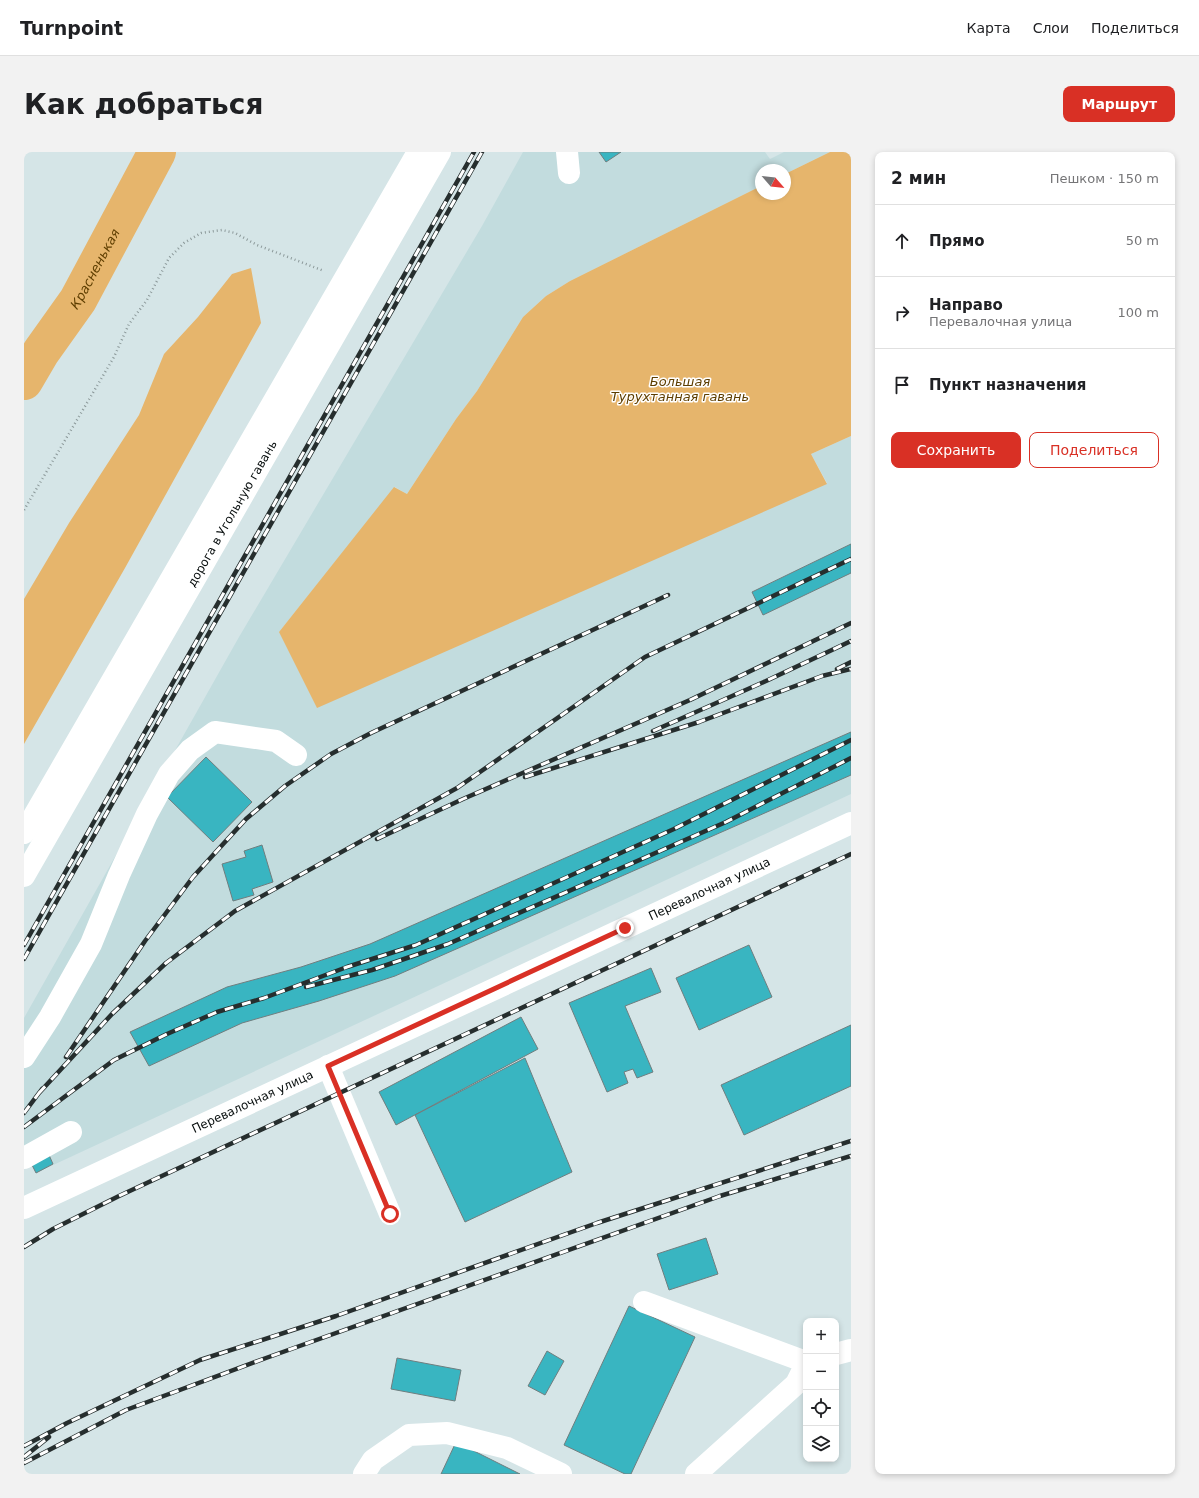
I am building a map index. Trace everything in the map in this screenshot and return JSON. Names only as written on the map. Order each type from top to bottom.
[{"type":"street","name":"дорога в Угольную гавань","points":[[24,833],[418,152]]},
{"type":"street","name":"дорога в Угольную гавань","points":[[24,876],[440,152]]},
{"type":"street","points":[[567,152],[569,173]]},
{"type":"street","points":[[24,1056],[50,1017],[92,944],[119,875],[147,814],[169,774],[190,750],[215,732],[276,741],[296,755]]},
{"type":"street","name":"Перевалочная улица","points":[[24,1208],[851,823]]},
{"type":"street","points":[[328,1066],[390,1214]]},
{"type":"street","points":[[24,1158],[71,1132]]},
{"type":"street","points":[[644,1302],[803,1362]]},
{"type":"street","points":[[839,1353],[851,1350]]},
{"type":"street","points":[[696,1474],[796,1384],[803,1369]]},
{"type":"street","points":[[364,1474],[373,1460],[409,1435],[448,1433],[507,1448],[561,1474]]},
{"type":"path","points":[[24,510],[114,357],[129,324],[147,300],[169,258],[184,243],[201,234],[222,230],[235,233],[257,245],[324,271]]},
{"type":"shaded area","points":[[523,152],[765,152],[770,159],[784,152],[830,152],[791,171],[791,164],[755,164],[755,189],[570,281],[546,296],[523,317],[477,391],[456,419],[407,494],[395,487],[279,632],[827,483],[811,454],[851,436],[851,794],[36,1173],[24,1151],[24,1018],[239,637],[482,226]]},
{"type":"water","name":"Большая Турухтанная гавань","points":[[830,152],[851,152],[851,436],[811,454],[827,484],[317,708],[279,632],[394,487],[407,494],[456,419],[477,391],[523,317],[546,296],[570,281],[755,189],[755,200],[791,200],[791,171]]},
{"type":"water","points":[[251,268],[261,323],[125,568],[24,744],[24,599],[69,523],[139,415],[164,354],[198,317],[232,274]]},
{"type":"building","points":[[599,152],[621,152],[606,162]]},
{"type":"building","points":[[851,544],[851,573],[763,615],[752,592]]},
{"type":"building","points":[[851,732],[851,775],[395,976],[319,1001],[242,1023],[149,1066],[130,1032],[227,987],[301,967],[370,944]]},
{"type":"building","points":[[206,757],[252,802],[213,842],[167,797]]},
{"type":"building","points":[[262,845],[273,882],[252,889],[254,895],[233,901],[222,864],[246,857],[244,851]]},
{"type":"building","points":[[749,945],[772,997],[699,1030],[676,978]]},
{"type":"building","points":[[651,968],[661,992],[625,1006],[653,1072],[637,1078],[633,1069],[624,1072],[628,1083],[607,1092],[569,1003]]},
{"type":"building","points":[[521,1017],[538,1049],[396,1125],[379,1092]]},
{"type":"building","points":[[851,1025],[851,1086],[744,1135],[721,1085]]},
{"type":"building","points":[[525,1058],[572,1172],[465,1222],[415,1115]]},
{"type":"building","points":[[49,1155],[53,1164],[36,1173],[31,1163]]},
{"type":"building","points":[[706,1238],[718,1274],[669,1290],[657,1254]]},
{"type":"building","points":[[629,1306],[695,1337],[631,1474],[625,1474],[564,1445]]},
{"type":"building","points":[[547,1351],[564,1361],[545,1395],[528,1386]]},
{"type":"building","points":[[397,1358],[461,1370],[455,1401],[391,1389]]},
{"type":"building","points":[[456,1442],[520,1474],[441,1474]]},
{"type":"waterway","name":"Красненькая","points":[[24,381],[41,352],[78,300],[157,152]]},
{"type":"railway","points":[[24,945],[474,152]]},
{"type":"railway","points":[[24,959],[482,152]]},
{"type":"railway","points":[[39,1093],[112,1014],[166,963],[235,911],[457,788],[645,657],[851,559]]},
{"type":"railway","points":[[66,1057],[145,941],[193,877],[246,819],[285,786],[331,754],[371,733],[668,595]]},
{"type":"railway","points":[[377,839],[463,799],[690,700],[851,623]]},
{"type":"railway","points":[[653,731],[766,681],[851,641]]},
{"type":"railway","points":[[837,669],[851,662]]},
{"type":"railway","points":[[525,777],[699,722],[822,676],[851,669]]},
{"type":"railway","points":[[24,1127],[114,1060],[167,1034],[217,1012],[264,998],[347,967],[416,945],[674,829],[851,740]]},
{"type":"railway","points":[[306,987],[372,970],[448,944],[726,822],[851,758]]},
{"type":"railway","points":[[24,1247],[53,1229],[119,1196],[851,854]]},
{"type":"railway","points":[[24,1113],[42,1089]]},
{"type":"railway","points":[[24,1446],[67,1423],[200,1360],[336,1316],[597,1223],[851,1141]]},
{"type":"railway","points":[[24,1463],[126,1410],[266,1358],[720,1196],[851,1156]]},
{"type":"railway","points":[[24,1457],[49,1437]]},
{"type":"route","points":[[390,1214],[328,1066],[625,928]]}]
